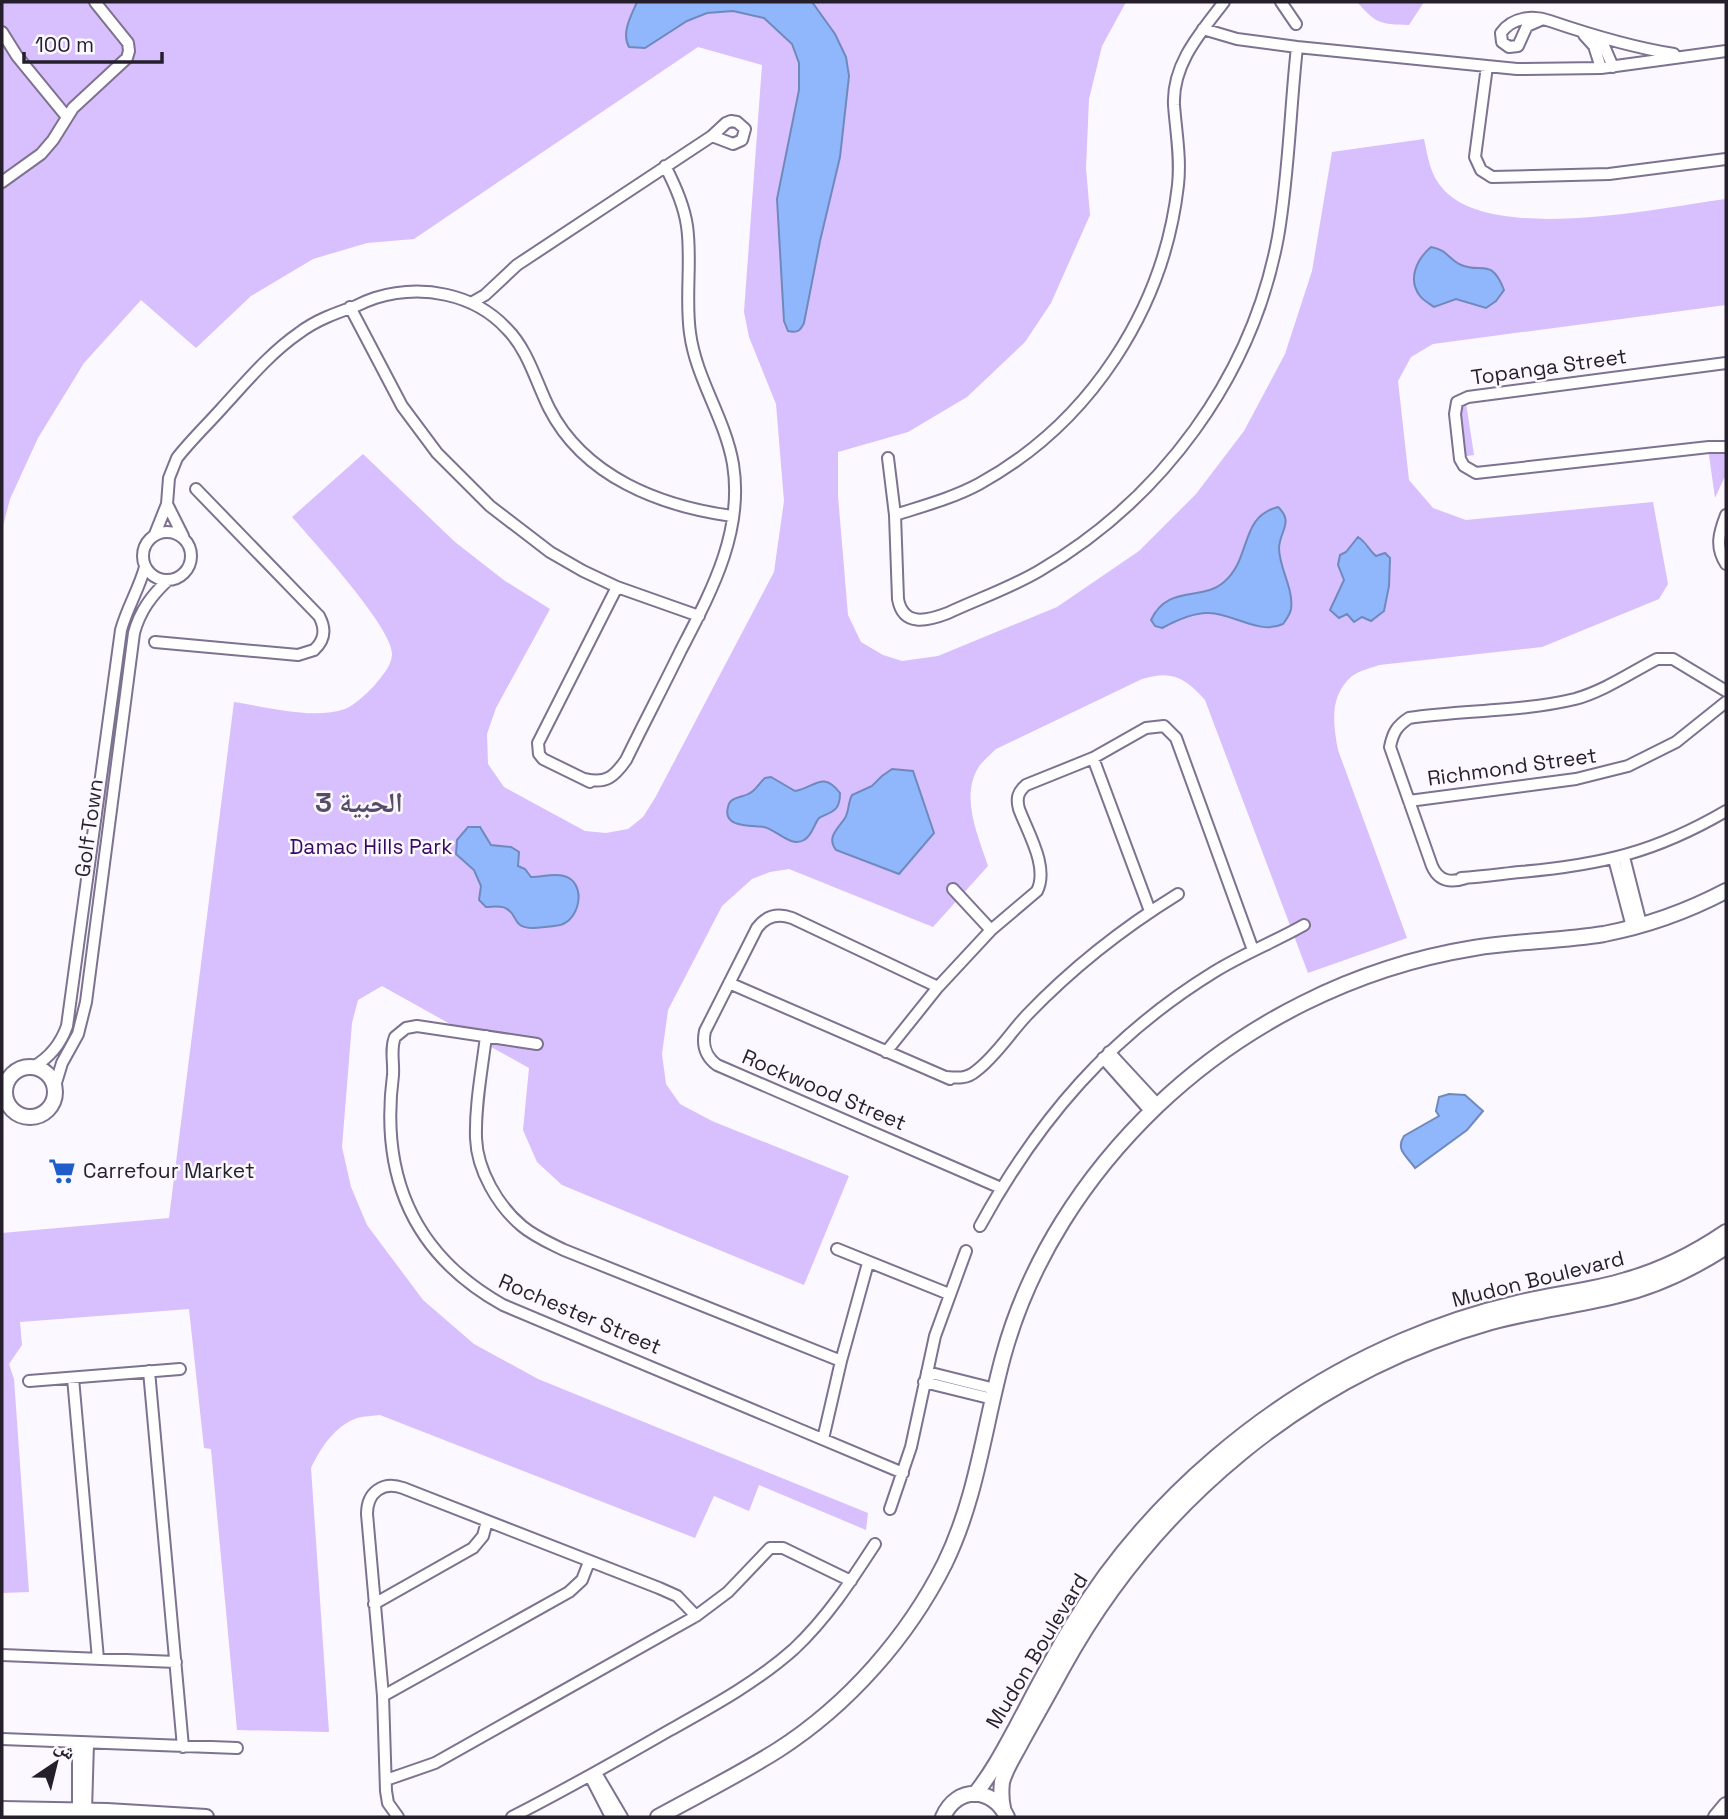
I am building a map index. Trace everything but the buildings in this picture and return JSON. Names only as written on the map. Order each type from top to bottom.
[{"type":"street","points":[[2,182],[41,154],[81,99],[127,58],[128,43],[95,2]]},
{"type":"street","points":[[895,515],[978,485],[1030,450],[1074,411],[1104,376],[1129,338],[1149,297],[1165,254],[1178,181],[1179,154],[1174,102],[1176,81],[1183,61],[1224,2]]},
{"type":"street","points":[[1281,2],[1296,24]]},
{"type":"street","points":[[1544,19],[1638,49],[1687,56]]},
{"type":"street","points":[[1203,29],[1237,38],[1297,47],[1517,69],[1614,67],[1726,51]]},
{"type":"street","points":[[1576,30],[1594,46],[1601,68]]},
{"type":"street","points":[[2,32],[17,56],[67,117]]},
{"type":"street","points":[[1601,39],[1614,67]]},
{"type":"street","points":[[888,457],[895,515],[898,591],[905,605],[915,613],[937,617],[1038,572],[1102,528],[1132,503],[1159,475],[1206,414],[1244,346],[1270,273],[1283,197],[1297,47]]},
{"type":"street","points":[[1487,66],[1475,157],[1481,170],[1492,177],[1609,174],[1726,159]]},
{"type":"street","points":[[471,303],[517,265],[712,136]]},
{"type":"street","points":[[617,587],[549,723],[544,746],[556,766],[598,786],[613,783],[623,772],[626,760],[718,576],[732,516],[733,466],[728,442],[696,361],[690,332],[687,225],[678,194],[665,166]]},
{"type":"street","points":[[167,504],[192,556],[184,573],[177,579],[168,580],[150,574],[142,559],[145,545],[155,534],[167,504],[169,478],[177,458],[266,360],[301,331],[318,321],[382,296],[416,291],[438,293],[471,303],[487,311],[509,330],[559,426],[573,444],[608,474],[662,500],[706,513],[732,516]]},
{"type":"street","points":[[487,311],[488,291]]},
{"type":"street","points":[[354,306],[387,380],[402,406],[437,453],[490,506],[550,552],[617,587],[699,615]]},
{"type":"street","name":"Topanga Street","points":[[1726,363],[1468,397],[1457,402],[1454,414],[1460,460],[1464,466],[1476,473],[1726,447]]},
{"type":"street","points":[[155,642],[298,655],[314,650],[323,637],[319,616],[196,489]]},
{"type":"street","points":[[1726,515],[1718,545],[1726,564]]},
{"type":"street","points":[[155,534],[165,531],[176,533],[185,539]]},
{"type":"street","name":"Golf Town","points":[[33,1067],[42,1062],[55,1047],[67,1026],[121,630],[145,567]]},
{"type":"street","name":"Golf Town","points":[[55,1086],[62,1063],[78,1034],[86,1002],[134,633],[149,599],[168,580]]},
{"type":"street","name":"Richmond Street","points":[[1726,691],[1681,664],[1665,658],[1657,659],[1599,690],[1577,698],[1553,703],[1409,718],[1399,724],[1392,734],[1390,747],[1430,860],[1446,874],[1466,878],[1569,868],[1619,858],[1660,845],[1694,830],[1726,811]]},
{"type":"street","name":"Richmond Street","points":[[1409,801],[1576,779],[1628,766],[1676,742],[1726,702]]},
{"type":"street","points":[[886,1052],[938,986],[991,930],[1031,897],[1040,884],[1041,870],[1017,802],[1018,795],[1026,785],[1093,758],[1152,726],[1164,726],[1173,733],[1180,748],[1253,950]]},
{"type":"street","points":[[1093,758],[1150,911]]},
{"type":"street","points":[[1619,858],[1637,925]]},
{"type":"street","points":[[953,888],[991,930]]},
{"type":"street","points":[[658,1817],[780,1749],[818,1720],[876,1665],[902,1633],[945,1563],[961,1525],[974,1486],[1013,1323],[1042,1257],[1084,1190],[1108,1158],[1154,1108],[1218,1055],[1247,1035],[1289,1010],[1359,978],[1395,966],[1458,951],[1604,934],[1675,914],[1726,891]]},
{"type":"street","points":[[729,983],[946,1077],[961,1083],[968,1082],[979,1075],[987,1061],[1026,1016],[1069,974],[1114,936],[1178,894]]},
{"type":"street","name":"Rockwood Street","points":[[938,986],[792,918],[781,916],[766,920],[757,928],[703,1037],[704,1049],[713,1062],[1001,1188]]},
{"type":"street","points":[[980,1226],[1001,1188],[1047,1121],[1106,1055],[1178,996],[1253,950],[1304,925]]},
{"type":"street","name":"Rochester Street","points":[[537,1044],[411,1026],[402,1030],[393,1042],[389,1119],[393,1162],[414,1218],[440,1256],[475,1288],[503,1305],[903,1473]]},
{"type":"street","points":[[486,1037],[476,1141],[491,1187],[505,1208],[522,1226],[542,1240],[564,1250],[841,1361]]},
{"type":"street","points":[[1106,1055],[1154,1108]]},
{"type":"street","points":[[2,1120],[37,1117],[49,1110],[55,1096],[55,1086],[47,1073],[33,1067],[15,1072],[3,1090],[9,1106],[24,1117]]},
{"type":"street","name":"Mudon Boulevard","points":[[975,1794],[996,1764],[1075,1621],[1112,1568],[1166,1504],[1227,1448],[1260,1422],[1336,1374],[1411,1337],[1494,1309],[1635,1277],[1682,1259],[1726,1232]]},
{"type":"street","name":"Mudon Boulevard","points":[[1005,1813],[1001,1791],[1008,1766],[1079,1638],[1108,1593],[1143,1547],[1186,1501],[1253,1443],[1295,1413],[1339,1387],[1422,1345],[1492,1322],[1640,1289],[1687,1270],[1726,1247]]},
{"type":"street","points":[[837,1249],[949,1294]]},
{"type":"street","points":[[890,1510],[911,1447],[935,1336],[966,1251]]},
{"type":"street","points":[[823,1439],[868,1263]]},
{"type":"street","points":[[29,1381],[180,1368]]},
{"type":"street","points":[[149,1371],[183,1747]]},
{"type":"street","points":[[926,1377],[994,1394]]},
{"type":"street","points":[[73,1378],[98,1659]]},
{"type":"street","points":[[398,1817],[388,1803],[383,1696],[367,1504],[377,1489],[385,1485],[395,1485],[668,1591],[696,1616]]},
{"type":"street","points":[[374,1604],[473,1548],[483,1536],[487,1521]]},
{"type":"street","points":[[512,1817],[723,1700],[771,1668],[814,1628],[851,1581],[875,1544]]},
{"type":"street","points":[[386,1780],[435,1763],[696,1616],[728,1592],[765,1552],[776,1547],[851,1581]]},
{"type":"street","points":[[383,1696],[569,1592],[582,1580],[589,1562]]},
{"type":"street","points":[[2,1655],[176,1662]]},
{"type":"street","points":[[2,1739],[237,1748]]},
{"type":"street","points":[[82,1811],[83,1742]]},
{"type":"street","points":[[385,1759],[399,1767],[415,1770]]},
{"type":"street","points":[[593,1774],[611,1817]]},
{"type":"street","points":[[593,1774],[622,1817]]},
{"type":"street","points":[[943,1817],[954,1801],[975,1794],[996,1800],[1005,1813]]},
{"type":"street","points":[[1716,1817],[1726,1805]]},
{"type":"street","points":[[2,1809],[206,1817]]},
{"type":"green space","name":"Damac Hills Park","points":[[2,2],[1126,2],[1102,46],[1089,99],[1086,168],[1090,215],[1051,303],[1025,342],[967,397],[908,432],[838,452],[838,496],[848,615],[861,642],[883,655],[902,661],[938,656],[1057,607],[1139,551],[1196,494],[1244,431],[1285,354],[1312,271],[1332,152],[1424,139],[1432,172],[1443,189],[1466,206],[1498,215],[1536,219],[1578,218],[1726,199],[1726,305],[1433,344],[1411,357],[1398,381],[1409,480],[1433,508],[1466,520],[1653,502],[1668,584],[1659,599],[1542,647],[1379,665],[1352,676],[1339,692],[1334,710],[1338,750],[1407,938],[1308,973],[1205,700],[1184,681],[1169,676],[1142,679],[996,749],[980,765],[971,789],[972,815],[988,866],[933,927],[789,869],[752,879],[722,906],[668,1010],[662,1054],[666,1084],[680,1104],[712,1121],[849,1176],[804,1285],[562,1185],[537,1162],[523,1130],[529,1068],[382,986],[358,1000],[352,1023],[342,1147],[351,1187],[367,1225],[423,1300],[474,1344],[538,1379],[868,1513],[866,1530],[759,1485],[749,1511],[714,1496],[695,1538],[380,1415],[357,1418],[342,1426],[330,1438],[311,1468],[329,1732],[237,1730],[211,1449],[204,1448],[189,1309],[20,1322],[22,1345],[9,1364],[14,1379],[29,1592],[2,1593],[2,1233],[169,1218],[234,702],[305,713],[345,709],[374,686],[392,658],[389,642],[366,605],[292,517],[363,454],[455,542],[505,581],[550,609],[496,708],[487,734],[488,764],[504,787],[585,831],[606,833],[628,829],[643,817],[774,572],[784,501],[776,404],[749,337],[744,312],[762,65],[698,47],[414,239],[367,243],[313,259],[251,296],[196,348],[141,300],[84,363],[38,438],[10,499],[2,530]]},
{"type":"green space","points":[[1357,2],[1424,2],[1409,25],[1379,21]]},
{"type":"green space","points":[[1466,403],[1474,455],[1461,457],[1454,405]]},
{"type":"green space","points":[[1708,448],[1726,451],[1726,474],[1715,498]]},
{"type":"water","points":[[637,2],[812,2],[835,34],[846,57],[849,76],[840,157],[804,323],[798,331],[788,331],[784,321],[777,199],[799,90],[799,63],[792,44],[764,18],[733,11],[707,13],[687,21],[645,48],[629,47],[626,30]]},
{"type":"water","points":[[1431,247],[1444,252],[1459,264],[1490,270],[1495,273],[1504,290],[1496,301],[1486,308],[1456,299],[1434,307],[1420,296],[1414,283],[1418,263]]},
{"type":"water","points":[[1278,507],[1286,522],[1279,548],[1291,601],[1288,617],[1283,624],[1274,627],[1256,626],[1219,614],[1203,613],[1162,628],[1155,626],[1151,620],[1166,602],[1215,588],[1224,582],[1239,562],[1257,520]]},
{"type":"water","points":[[1358,537],[1376,556],[1385,553],[1390,558],[1389,586],[1384,611],[1371,621],[1362,617],[1354,622],[1347,614],[1339,618],[1330,610],[1344,580],[1338,565],[1340,555],[1346,552]]},
{"type":"water","points":[[892,769],[913,771],[934,833],[899,874],[836,850],[832,841],[834,833],[846,816],[852,795],[872,786]]},
{"type":"water","points":[[771,777],[795,791],[823,781],[834,786],[840,793],[839,804],[835,810],[819,818],[809,836],[799,842],[789,840],[764,827],[740,824],[730,819],[727,814],[729,803],[750,793],[765,778]]},
{"type":"water","points":[[468,827],[480,827],[491,845],[511,847],[519,852],[518,866],[525,869],[531,877],[556,875],[571,879],[576,885],[578,899],[574,914],[569,920],[558,925],[525,927],[505,908],[486,907],[479,900],[481,886],[474,870],[456,854],[457,840]]},
{"type":"water","points":[[1449,1094],[1465,1095],[1483,1111],[1467,1130],[1415,1168],[1401,1149],[1404,1136],[1439,1116],[1436,1111],[1439,1097]]},
{"type":"place","name":"Carrefour Market","points":[[62,1171]]},
{"type":"district","name":"الحبية 3","points":[[359,802]]}]
